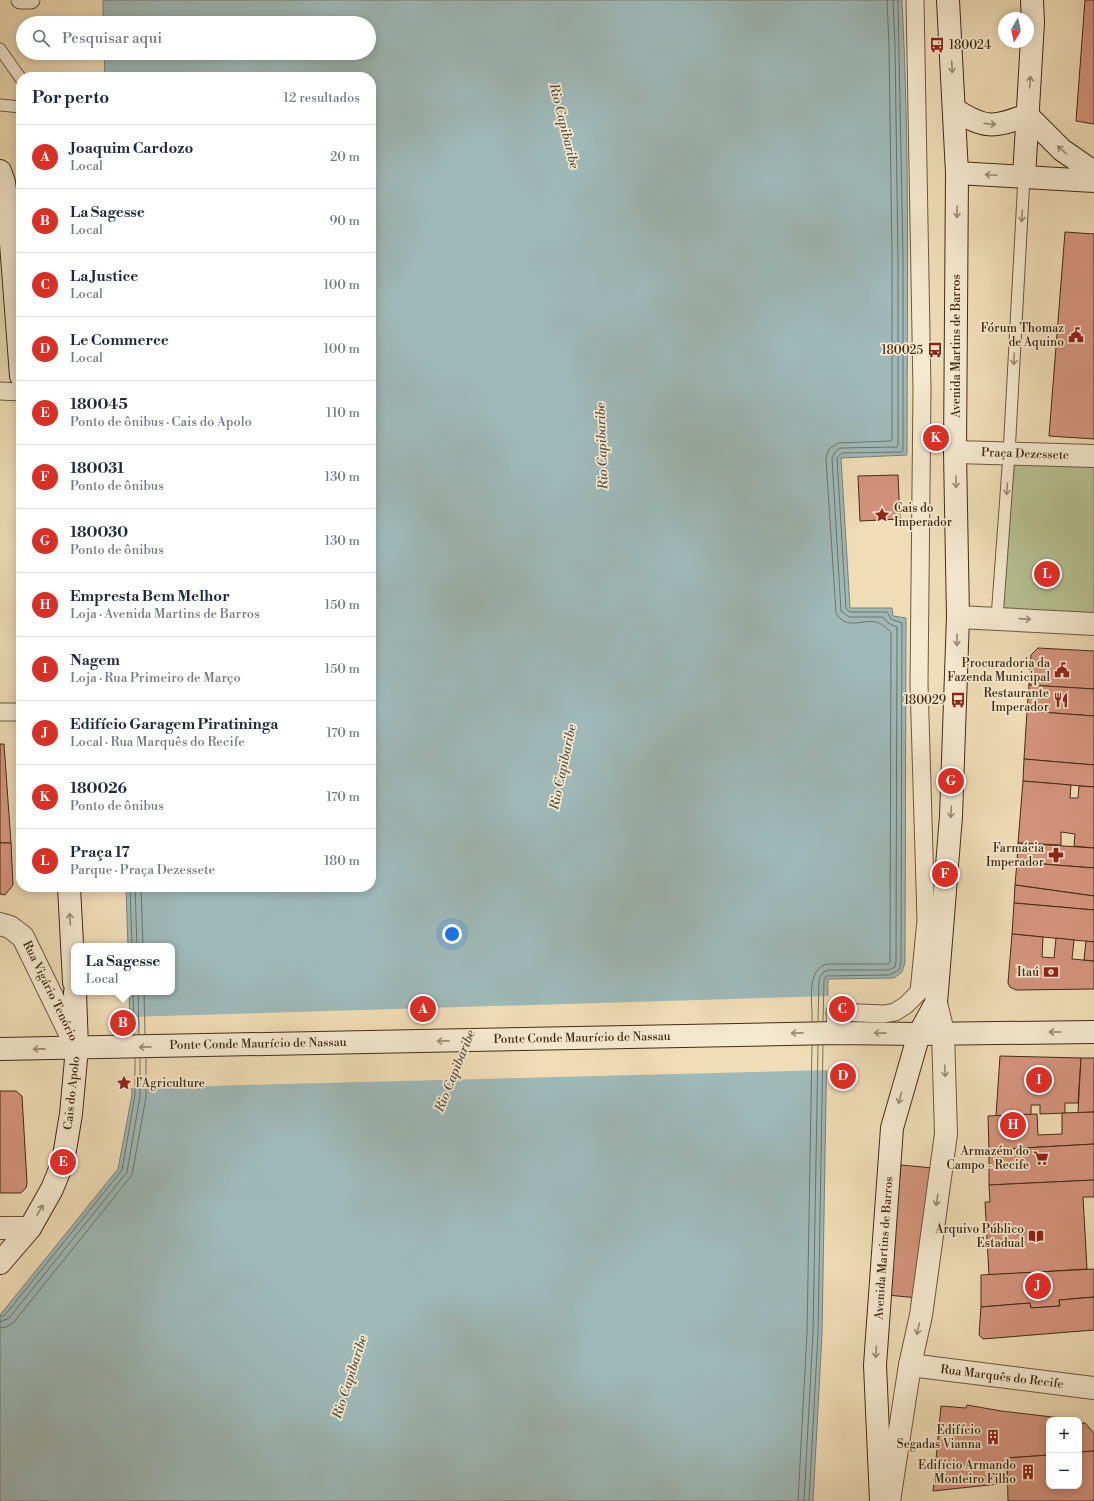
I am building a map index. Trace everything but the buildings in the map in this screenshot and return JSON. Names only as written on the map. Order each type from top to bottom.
[{"type":"main road","name":"Avenida Martins de Barros","points":[[889,1501],[910,1365],[921,1315],[946,1134],[943,1032],[936,1003],[951,816],[958,617],[955,452],[957,174],[948,0]]},
{"type":"main road","points":[[1024,177],[1033,22],[1032,0]]},
{"type":"main road","points":[[954,110],[977,122],[995,125],[1027,115]]},
{"type":"main road","points":[[1027,115],[1062,150],[1094,172]]},
{"type":"main road","points":[[0,170],[4,182],[10,230],[16,310]]},
{"type":"main road","points":[[957,174],[1094,181]]},
{"type":"main road","name":"Praça Dezessete","points":[[955,452],[1094,456]]},
{"type":"main road","points":[[958,617],[1094,624]]},
{"type":"main road","points":[[69,892],[72,943]]},
{"type":"main road","name":"Rua Vigário Tenório","points":[[0,924],[10,928],[23,937],[77,1048]]},
{"type":"main road","name":"Cais do Apolo","points":[[0,1263],[30,1228],[52,1188],[63,1162],[71,1114],[77,1048],[74,995]]},
{"type":"main road","name":"Avenida Martins de Barros","points":[[880,1501],[875,1365],[892,1128],[919,1034],[936,1003]]},
{"type":"main road","name":"Ponte Conde Maurício de Nassau","points":[[0,1049],[836,1033],[919,1034],[943,1032],[1094,1032]]},
{"type":"main road","points":[[0,1228],[30,1228]]},
{"type":"main road","name":"Rua Marquês do Recife","points":[[910,1365],[1094,1388]]},
{"type":"street","points":[[20,0],[31,0]]},
{"type":"street","points":[[836,1033],[835,1012],[884,1014],[895,1012],[906,1005],[919,992],[926,920],[919,684],[922,389],[915,0]]},
{"type":"street","points":[[0,391],[16,392]]},
{"type":"street","points":[[0,712],[16,712]]},
{"type":"lane","points":[[0,49],[16,72]]},
{"type":"lane","points":[[0,105],[16,107]]},
{"type":"lane","points":[[997,618],[1009,454],[1024,177]]},
{"type":"green space","points":[[1009,454],[1094,456],[1094,624],[997,618]]},
{"type":"water","name":"Rio Capibaribe","points":[[103,0],[902,0],[905,57],[907,171],[907,455],[841,458],[850,608],[892,608],[893,616],[906,618],[905,963],[902,972],[894,978],[828,979],[822,1334],[813,1501],[0,1501],[0,1315],[118,1169],[132,1095],[129,995],[175,995],[175,943],[128,943],[126,892],[376,892],[376,72],[105,72],[104,60],[376,60],[376,16],[103,16]]},
{"type":"pier","points":[[830,996],[829,1070],[129,1088],[128,1017]]},
{"type":"place","name":"180024","points":[[937,45]]},
{"type":"place","name":"Fórum Thomaz de Aquino","points":[[1076,335]]},
{"type":"place","name":"180025","points":[[935,350]]},
{"type":"place","name":"180026","points":[[936,438]]},
{"type":"place","name":"Cais do Imperador","points":[[882,515]]},
{"type":"place","name":"Praça 17","points":[[1047,574]]},
{"type":"place","name":"Procuradoria da Fazenda Municipal","points":[[1062,670]]},
{"type":"place","name":"180029","points":[[958,700]]},
{"type":"place","name":"Restaurante Imperador","points":[[1061,700]]},
{"type":"place","name":"180030","points":[[951,781]]},
{"type":"place","name":"Farmácia Imperador","points":[[1056,855]]},
{"type":"place","name":"180031","points":[[945,874]]},
{"type":"place","name":"Itaú","points":[[1051,972]]},
{"type":"place","name":"Joaquim Cardozo","points":[[423,1009]]},
{"type":"place","name":"La Justice","points":[[842,1009]]},
{"type":"place","name":"La Sagesse","points":[[123,1023]]},
{"type":"place","name":"Le Commerce","points":[[843,1076]]},
{"type":"place","name":"Nagem","points":[[1039,1080]]},
{"type":"place","name":"l’Agriculture","points":[[124,1083]]},
{"type":"place","name":"Empresta Bem Melhor","points":[[1013,1125]]},
{"type":"place","name":"Armazém do Campo - Recife","points":[[1041,1158]]},
{"type":"place","name":"180045","points":[[63,1162]]},
{"type":"place","name":"Arquivo Público Estadual","points":[[1036,1236]]},
{"type":"place","name":"Edifício Garagem Piratininga","points":[[1038,1286]]},
{"type":"place","name":"Edifício Segadas Vianna","points":[[993,1437]]},
{"type":"place","name":"Edifício Armando Monteiro Filho","points":[[1028,1472]]}]
